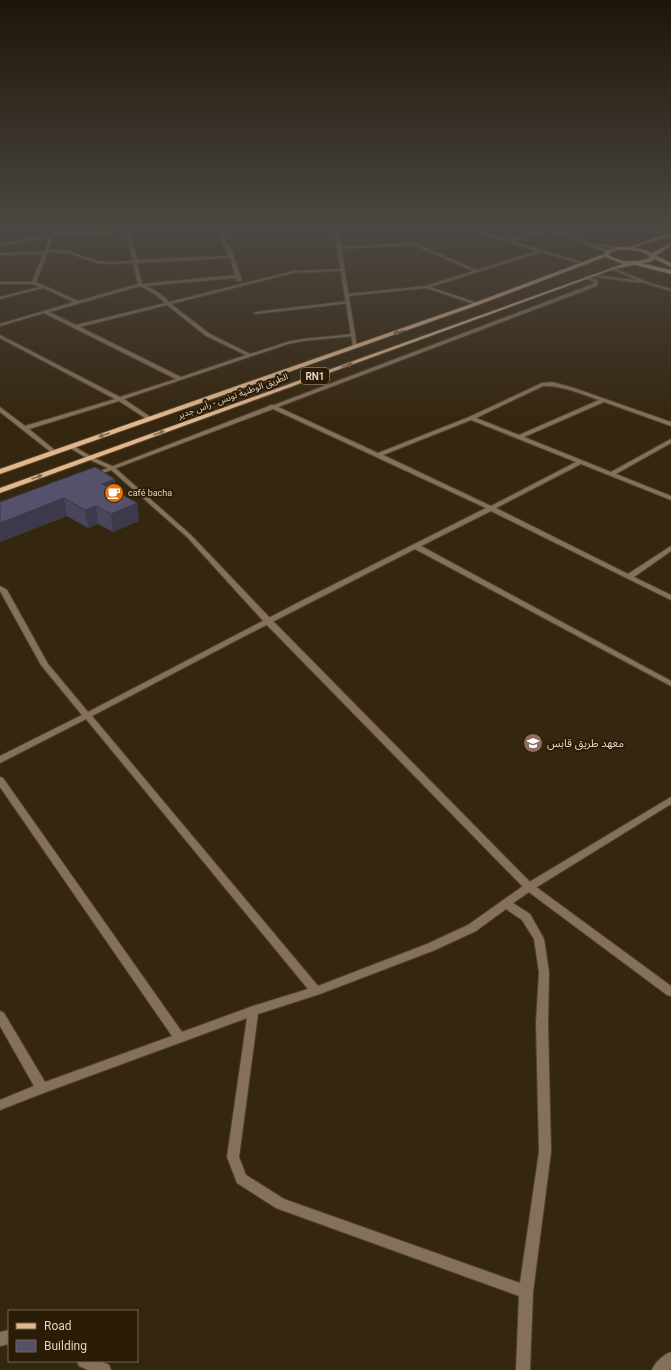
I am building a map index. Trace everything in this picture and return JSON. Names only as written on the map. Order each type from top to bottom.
[{"type":"main road","name":"الطريق الوطنية تونس - رأس جدير","points":[[0,472],[506,293]]},
{"type":"main road","name":"الطريق الوطنية تونس - رأس جدير","points":[[0,491],[545,293]]},
{"type":"street","points":[[0,298],[20,293]]},
{"type":"street","points":[[57,293],[78,302]]},
{"type":"street","points":[[0,325],[111,293]]},
{"type":"street","points":[[157,293],[208,335],[251,356]]},
{"type":"street","points":[[75,327],[208,293]]},
{"type":"street","points":[[355,347],[347,295],[367,293]]},
{"type":"street","points":[[443,293],[476,304]]},
{"type":"street","points":[[90,476],[272,406],[575,293]]},
{"type":"street","points":[[256,313],[348,302]]},
{"type":"street","points":[[45,312],[181,379]]},
{"type":"street","points":[[26,428],[120,399],[287,343],[353,335]]},
{"type":"street","points":[[0,336],[120,399],[150,419]]},
{"type":"street","points":[[378,455],[471,418],[542,385],[552,384],[567,387],[671,424]]},
{"type":"street","points":[[518,437],[604,400]]},
{"type":"street","points":[[272,406],[492,508],[630,576],[671,598]]},
{"type":"street","points":[[0,409],[26,428],[54,452]]},
{"type":"street","points":[[471,418],[671,498]]},
{"type":"street","points":[[612,474],[671,441]]},
{"type":"street","points":[[72,447],[90,458],[112,468],[189,536],[268,621],[529,887],[671,992]]},
{"type":"street","points":[[0,760],[88,716],[268,621],[417,547],[581,462]]},
{"type":"street","points":[[417,547],[671,684]]},
{"type":"street","points":[[630,576],[671,548]]},
{"type":"street","points":[[0,588],[3,590],[45,665],[316,991]]},
{"type":"street","points":[[0,780],[180,1038]]},
{"type":"street","points":[[0,1105],[42,1088],[253,1011],[316,991],[432,947],[472,928],[529,887],[671,800]]},
{"type":"street","points":[[507,904],[526,917],[539,939],[544,972],[542,1023],[546,1152],[526,1292],[523,1370]]},
{"type":"street","points":[[253,1011],[233,1157],[241,1179],[280,1204],[526,1292]]},
{"type":"street","points":[[0,1016],[42,1088]]},
{"type":"street","points":[[659,1370],[671,1359]]},
{"type":"street","points":[[86,1362],[104,1370]]},
{"type":"building","points":[[95,467],[115,479],[102,484],[137,503],[111,514],[96,506],[85,510],[64,498],[0,523],[0,502]]},
{"type":"place","name":"café bacha","points":[[114,493]]},
{"type":"place","name":"معهد طريق قابس","points":[[533,743]]}]
